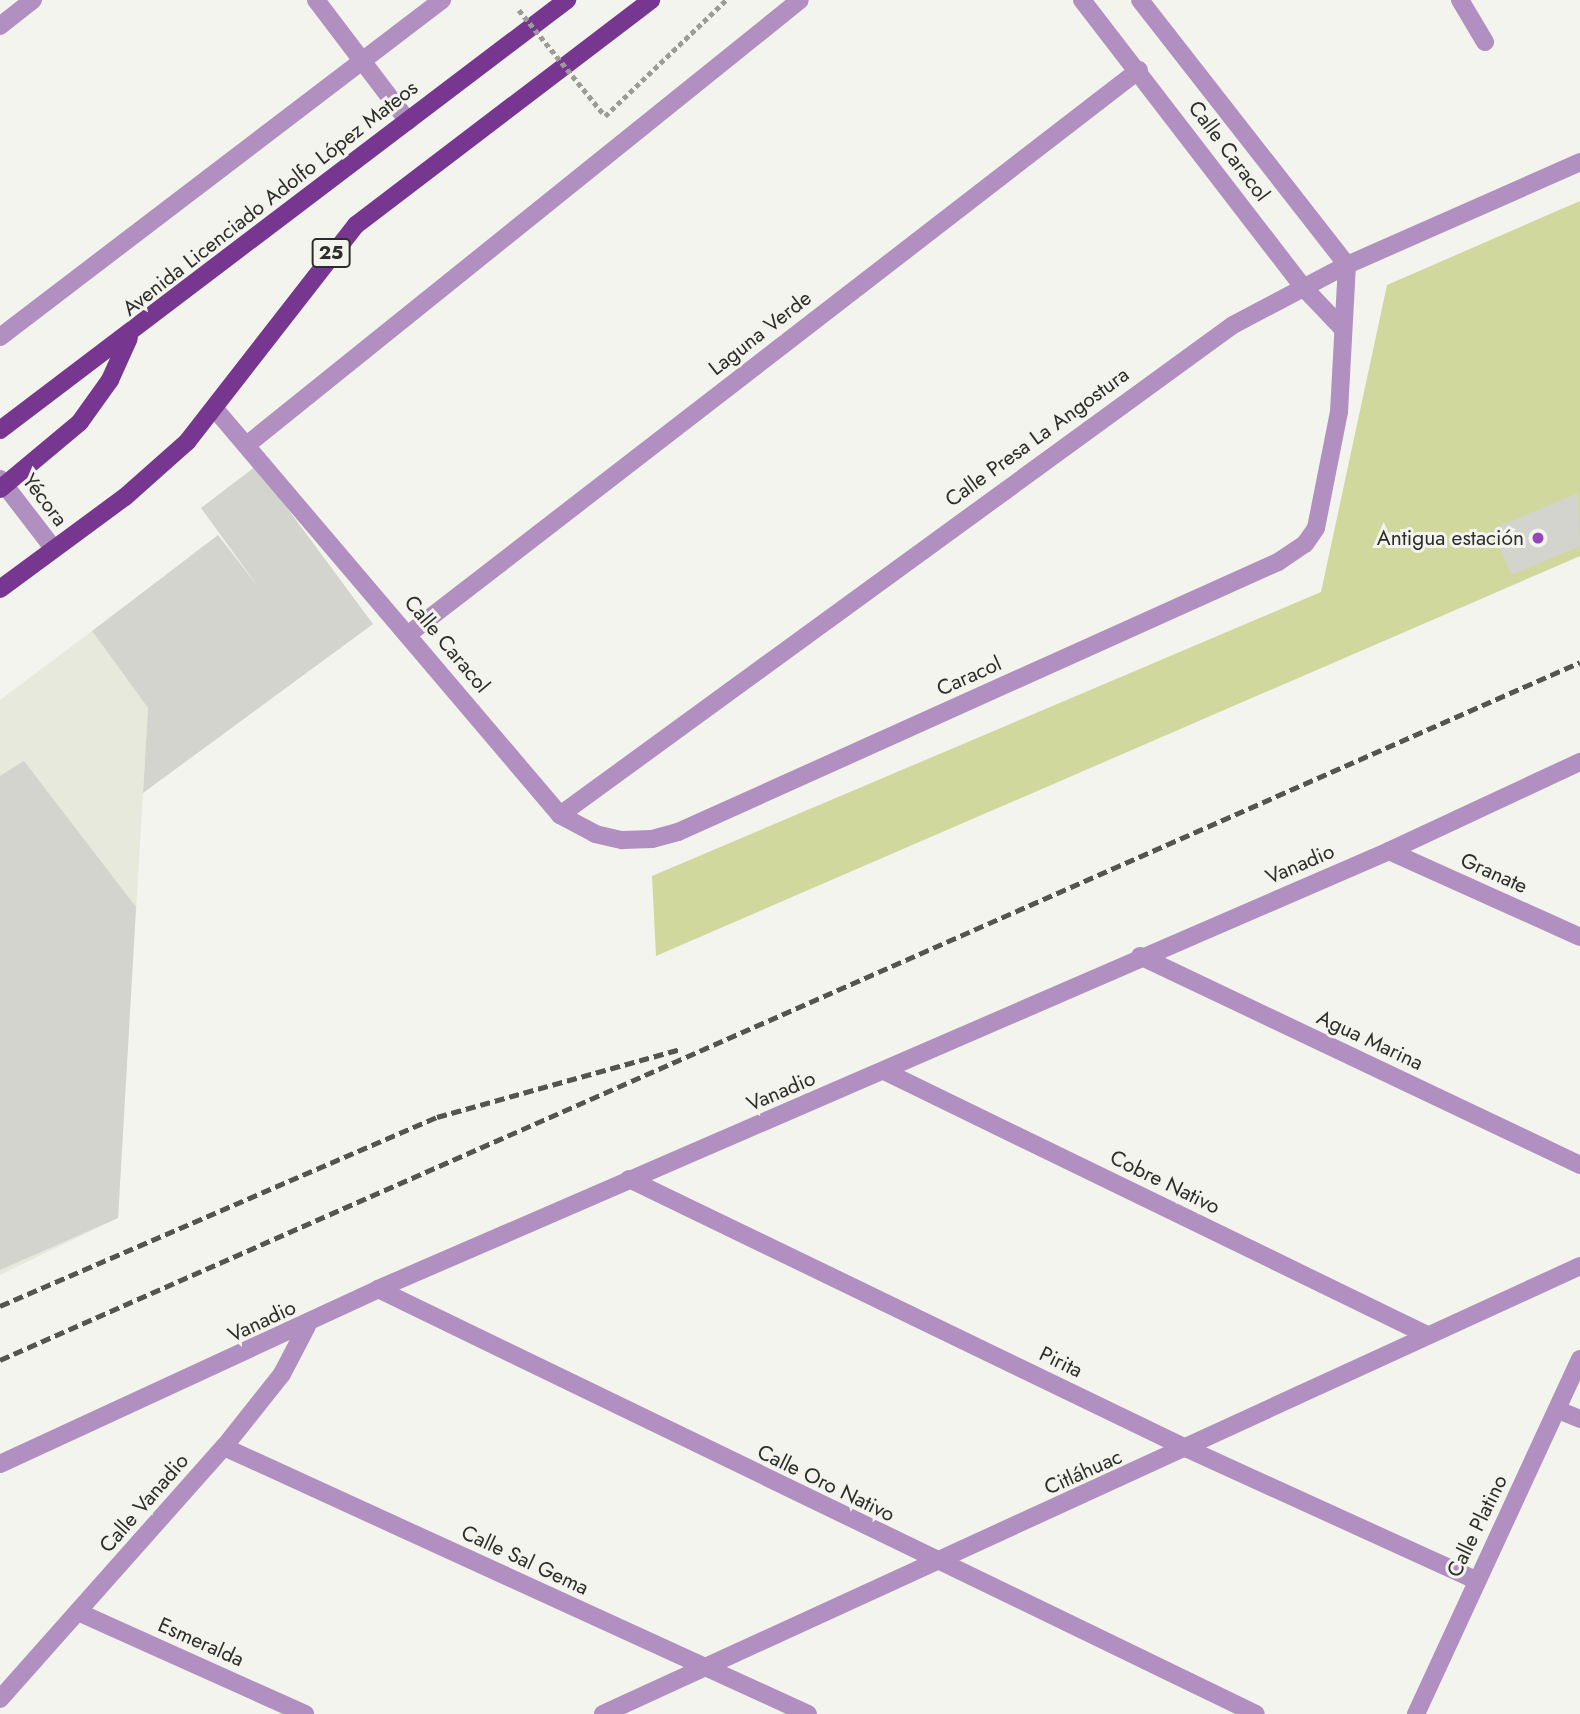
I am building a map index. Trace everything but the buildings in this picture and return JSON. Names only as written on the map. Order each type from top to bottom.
[{"type":"main road","name":"Avenida Licenciado Adolfo López Mateos","points":[[0,430],[130,335],[567,0]]},
{"type":"main road","name":"25","points":[[0,589],[155,472],[215,410],[356,225],[651,0]]},
{"type":"main road","points":[[2,484],[80,422],[110,380],[130,335]]},
{"type":"street","points":[[0,26],[33,0]]},
{"type":"street","points":[[316,0],[408,121]]},
{"type":"street","points":[[0,337],[364,64],[442,0]]},
{"type":"street","points":[[248,444],[800,0]]},
{"type":"street","name":"Calle Caracol","points":[[1082,0],[1139,70],[1303,287],[1342,328]]},
{"type":"street","name":"Calle Caracol","points":[[1140,0],[1347,265]]},
{"type":"street","points":[[1460,0],[1485,42]]},
{"type":"street","name":"Laguna Verde","points":[[410,633],[1139,70]]},
{"type":"street","name":"Calle Presa La Angostura","points":[[560,815],[1201,346],[1303,287],[1347,265],[1580,162]]},
{"type":"street","points":[[1342,328],[1347,265]]},
{"type":"street","name":"Caracol","points":[[678,832],[1278,562],[1305,544],[1323,506],[1339,412],[1342,328]]},
{"type":"street","name":"Calle Caracol","points":[[215,410],[248,444],[410,633],[560,815],[585,830],[622,840],[652,839],[678,832]]},
{"type":"street","name":"Yécora","points":[[2,484],[54,549]]},
{"type":"street","name":"Vanadio","points":[[0,1464],[307,1326],[378,1289],[629,1179],[886,1072],[1140,956],[1388,851],[1580,762]]},
{"type":"street","name":"Granate","points":[[1388,851],[1580,937]]},
{"type":"street","name":"Agua Marina","points":[[1140,956],[1580,1165]]},
{"type":"street","name":"Cobre Nativo","points":[[886,1072],[1424,1334]]},
{"type":"street","name":"Pirita","points":[[629,1179],[1188,1449],[1476,1580]]},
{"type":"street","name":"Citláhuac","points":[[603,1714],[1188,1449],[1424,1334],[1580,1266]]},
{"type":"street","name":"Calle Oro Nativo","points":[[378,1289],[1256,1714]]},
{"type":"street","name":"Calle Vanadio","points":[[0,1699],[224,1447],[282,1374],[307,1326]]},
{"type":"street","name":"Calle Platino","points":[[1416,1714],[1580,1359]]},
{"type":"street","points":[[1558,1410],[1580,1419]]},
{"type":"street","name":"Calle Sal Gema","points":[[224,1447],[808,1714]]},
{"type":"street","name":"Esmeralda","points":[[78,1612],[305,1714]]},
{"type":"path","points":[[519,10],[605,116],[726,0]]},
{"type":"shaded area","points":[[92,631],[148,708],[118,1218],[0,1275],[0,700]]},
{"type":"green space","points":[[1580,201],[1580,556],[656,956],[652,876],[1321,592],[1387,285]]},
{"type":"railway","points":[[0,1360],[1580,662]]},
{"type":"railway","points":[[0,1306],[437,1117],[680,1049]]},
{"type":"place","name":"Antigua estación","points":[[1538,538]]}]
